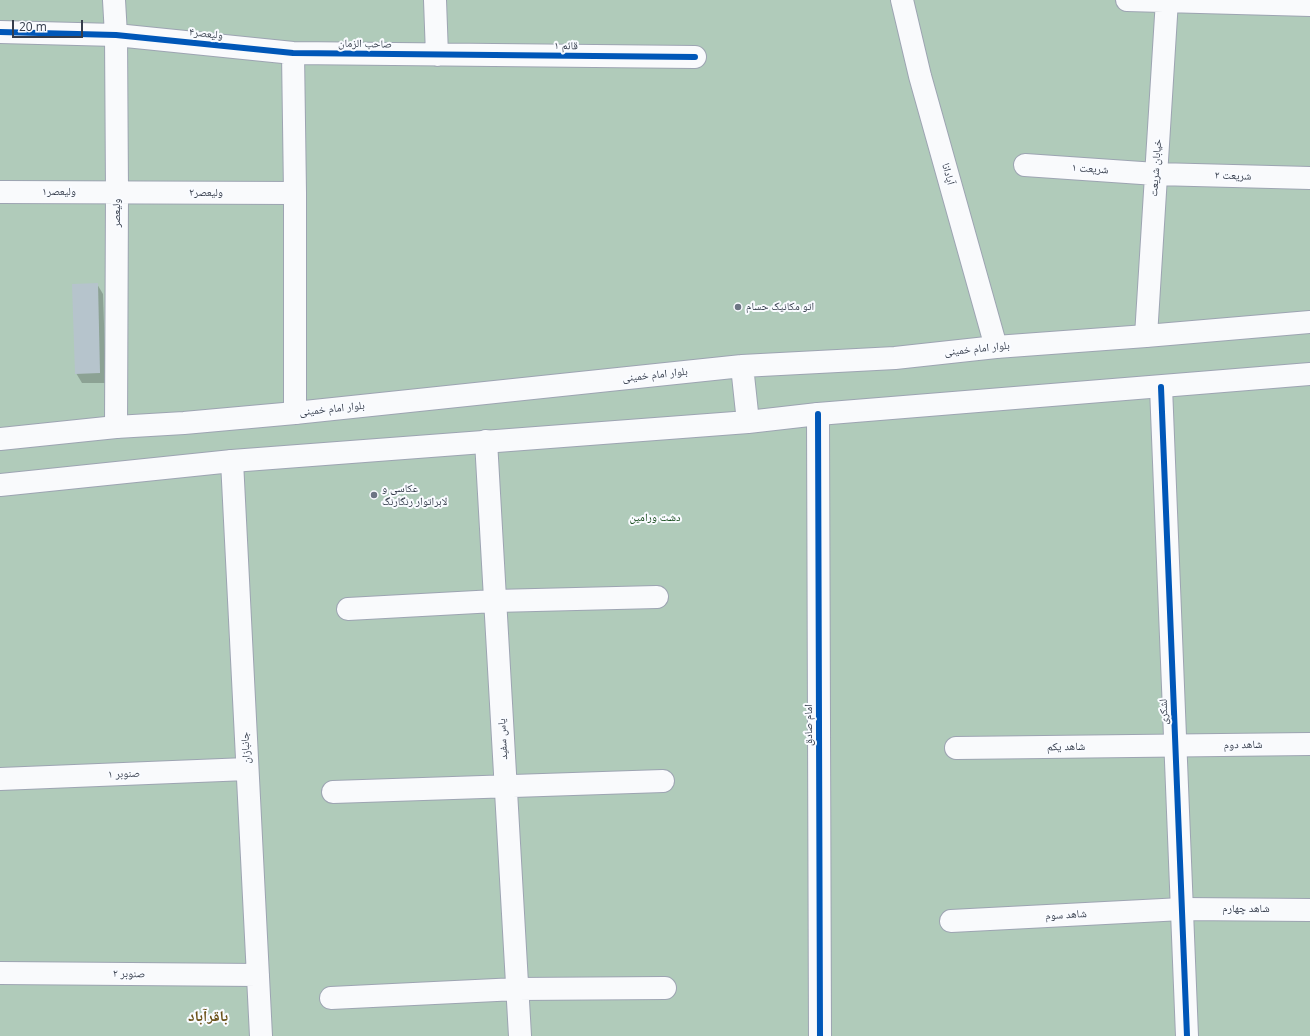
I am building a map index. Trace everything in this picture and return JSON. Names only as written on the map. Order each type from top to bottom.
[{"type":"street","name":"ولیعصر","points":[[114,0],[116,35],[117,192],[116,427]]},
{"type":"street","points":[[435,0],[437,54]]},
{"type":"street","name":"آپادانا","points":[[902,0],[920,76],[996,347]]},
{"type":"street","points":[[1127,0],[1310,5]]},
{"type":"street","name":"خیابان شریعت","points":[[1146,336],[1166,0]]},
{"type":"street","name":"ولیعصر۴","points":[[0,32],[116,35],[293,53]]},
{"type":"street","points":[[293,53],[295,193],[295,413]]},
{"type":"street","name":"صاحب الزمان","points":[[293,53],[437,54]]},
{"type":"street","name":"قائم ۱","points":[[437,54],[695,57]]},
{"type":"street","name":"شریعت ۱","points":[[1025,165],[1156,174]]},
{"type":"street","name":"شریعت ۲","points":[[1156,174],[1310,178]]},
{"type":"street","name":"ولیعصر۱","points":[[0,192],[117,192]]},
{"type":"street","name":"ولیعصر۲","points":[[117,192],[295,193]]},
{"type":"street","name":"بلوار امام خمینی","points":[[0,439],[116,427],[184,423],[295,413],[742,366],[895,358],[996,347],[1310,322]]},
{"type":"street","points":[[742,366],[748,422]]},
{"type":"street","points":[[0,485],[232,461],[748,422],[818,414],[1310,374]]},
{"type":"street","name":"لشکری","points":[[1161,387],[1187,1036]]},
{"type":"street","name":"امام صادق","points":[[818,414],[820,1036]]},
{"type":"street","name":"یاس سفید","points":[[486,442],[520,1036]]},
{"type":"street","name":"جانبازان","points":[[232,461],[261,1036]]},
{"type":"street","points":[[348,609],[495,601],[657,598]]},
{"type":"street","name":"شاهد دوم","points":[[1175,746],[1310,744]]},
{"type":"street","name":"شاهد یکم","points":[[956,748],[1175,746]]},
{"type":"street","name":"صنوبر ۱","points":[[0,779],[247,769]]},
{"type":"street","points":[[333,792],[663,780]]},
{"type":"street","name":"شاهد چهارم","points":[[1182,909],[1310,910]]},
{"type":"street","name":"شاهد سوم","points":[[950,921],[1182,909]]},
{"type":"street","name":"صنوبر ۲","points":[[0,973],[258,975]]},
{"type":"street","points":[[331,998],[517,989],[665,988]]},
{"type":"green space","name":"دشت ورامین","points":[[0,0],[1310,0],[1310,1036],[0,1036]]},
{"type":"building","points":[[98,283],[100,373],[75,374],[72,284]]},
{"type":"cycle path","points":[[0,32],[116,35],[293,53],[695,57]]},
{"type":"cycle path","points":[[1161,387],[1187,1036]]},
{"type":"cycle path","points":[[818,414],[820,1036]]},
{"type":"place","name":"اتو مکانیک حسام","points":[[738,307]]},
{"type":"place","name":"عکاسی و لابراتوار رنگارنگ","points":[[374,495]]},
{"type":"district","name":"باقرآباد","points":[[208,1017]]}]
